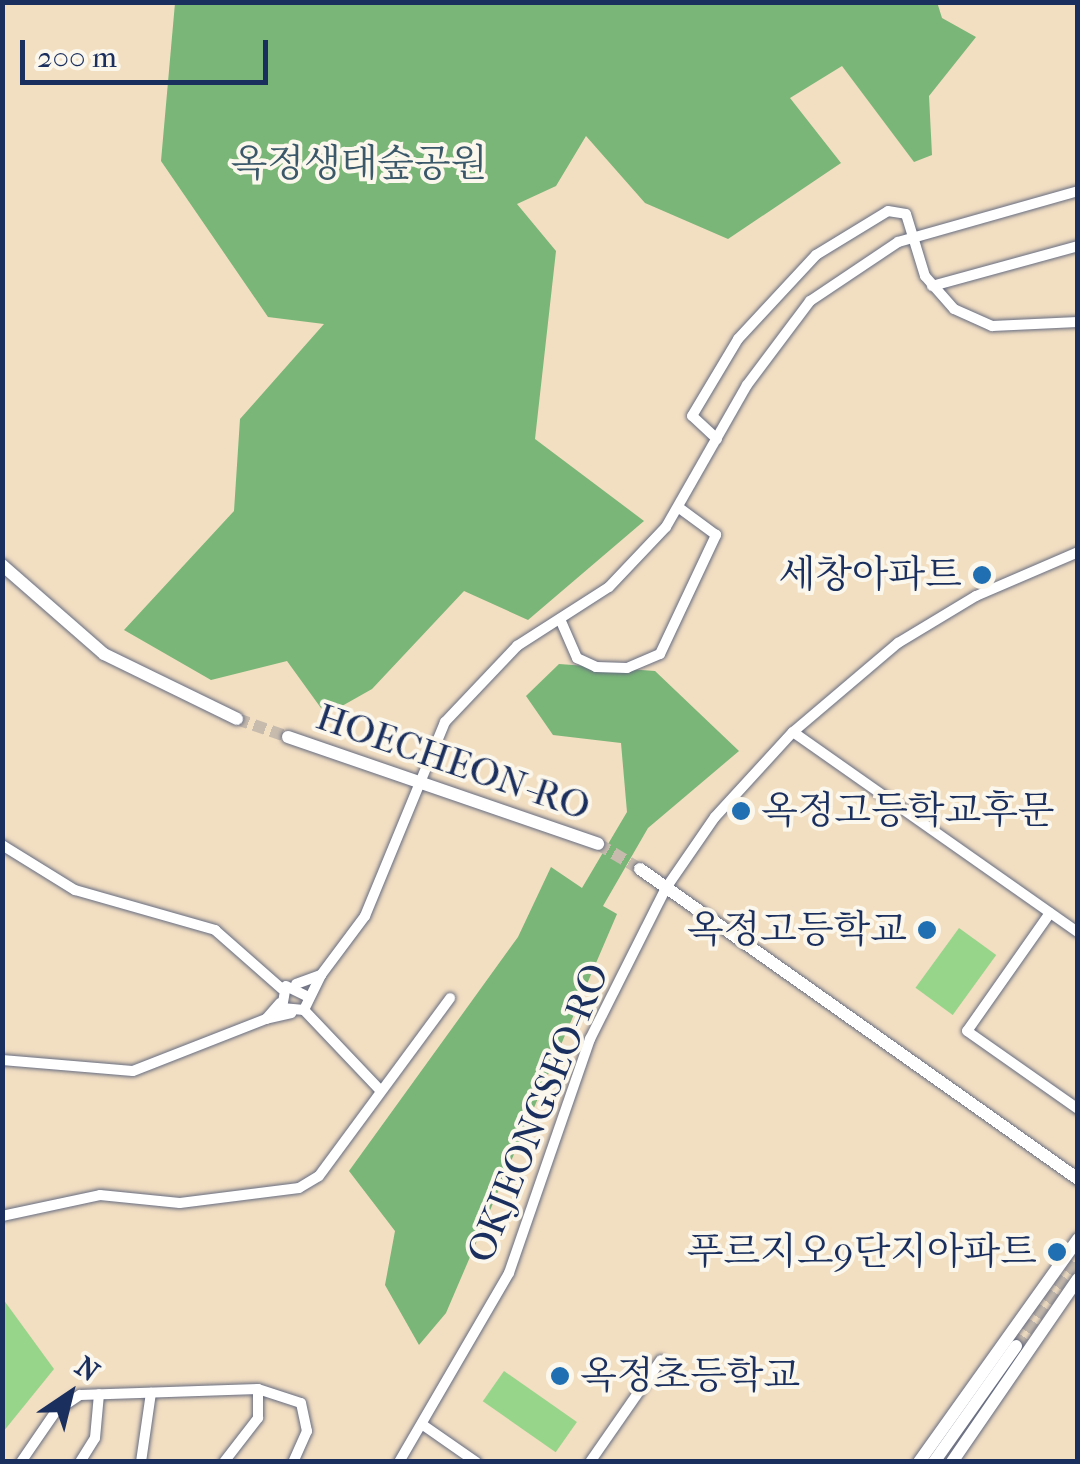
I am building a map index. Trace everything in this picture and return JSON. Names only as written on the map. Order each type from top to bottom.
[{"type":"main road","points":[[2,565],[104,654],[237,719]]},
{"type":"main road","name":"HOECHEON-RO","points":[[288,736],[416,775],[598,844]]},
{"type":"main road","points":[[640,870],[1078,1179]]},
{"type":"main road","points":[[919,1462],[1078,1240]]},
{"type":"main road","points":[[952,1462],[1078,1279]]},
{"type":"main road","points":[[1026,1310],[1041,1307],[1048,1322]]},
{"type":"main road","points":[[934,1462],[1016,1346]]},
{"type":"street","points":[[304,1010],[320,975],[365,916],[416,775],[482,679],[622,574],[678,506],[717,438],[810,301],[913,236],[1078,191]]},
{"type":"street","points":[[717,438],[692,416],[738,339],[791,278],[888,211],[902,209],[932,286],[954,309],[992,326],[1078,322]]},
{"type":"street","points":[[932,286],[1078,246]]},
{"type":"street","points":[[560,618],[577,658],[596,667],[627,668],[660,654],[716,535],[678,506]]},
{"type":"street","name":"OKJEONGSEO-RO","points":[[399,1462],[508,1274],[590,1039],[666,888],[734,793],[793,732],[943,614],[1078,552]]},
{"type":"street","points":[[793,732],[1078,932]]},
{"type":"street","points":[[2,844],[76,890],[215,930],[282,989]]},
{"type":"street","points":[[1050,913],[967,1031],[1078,1108]]},
{"type":"street","points":[[282,989],[320,975]]},
{"type":"street","points":[[296,984],[309,996]]},
{"type":"street","points":[[266,1020],[280,1004],[282,989]]},
{"type":"street","points":[[2,1216],[100,1196],[180,1203],[289,1192],[319,1176],[450,998]]},
{"type":"street","points":[[280,1004],[291,1013]]},
{"type":"street","points":[[2,1060],[133,1071],[266,1020],[304,1010]]},
{"type":"street","points":[[304,1010],[380,1089]]},
{"type":"street","points":[[590,1462],[661,1360]]},
{"type":"street","points":[[224,1462],[258,1418],[258,1389]]},
{"type":"street","points":[[21,1462],[56,1411],[98,1394],[258,1389],[301,1404],[306,1431],[294,1462]]},
{"type":"street","points":[[143,1461],[151,1393]]},
{"type":"street","points":[[80,1462],[95,1438],[98,1394]]},
{"type":"street","points":[[423,1425],[476,1462]]},
{"type":"green space","name":"옥정생태숲공원","points":[[937,2],[942,18],[976,37],[929,96],[932,155],[914,162],[842,66],[790,98],[841,163],[728,239],[645,203],[586,136],[556,186],[517,204],[556,251],[535,439],[644,521],[528,620],[464,591],[372,689],[326,715],[287,661],[211,680],[124,630],[234,511],[240,419],[324,324],[268,317],[161,161],[175,3]]},
{"type":"green space","points":[[559,664],[655,671],[739,751],[648,828],[603,906],[617,914],[446,1313],[419,1345],[385,1285],[395,1231],[349,1171],[518,937],[551,867],[582,888],[627,812],[621,743],[553,735],[526,696]]},
{"type":"green space","points":[[959,928],[996,955],[953,1015],[916,988]]},
{"type":"green space","points":[[3,1299],[54,1369],[3,1432]]},
{"type":"green space","points":[[504,1371],[577,1422],[556,1452],[483,1401]]},
{"type":"tunnel","points":[[237,719],[288,737]]},
{"type":"tunnel","points":[[598,844],[640,869]]},
{"type":"tunnel","points":[[1016,1346],[1078,1257]]},
{"type":"place","name":"세창아파트","points":[[982,575]]},
{"type":"place","name":"옥정고등학교후문","points":[[741,811]]},
{"type":"place","name":"옥정고등학교","points":[[927,930]]},
{"type":"place","name":"푸르지오9단지아파트","points":[[1057,1252]]},
{"type":"place","name":"옥정초등학교","points":[[560,1376]]}]
